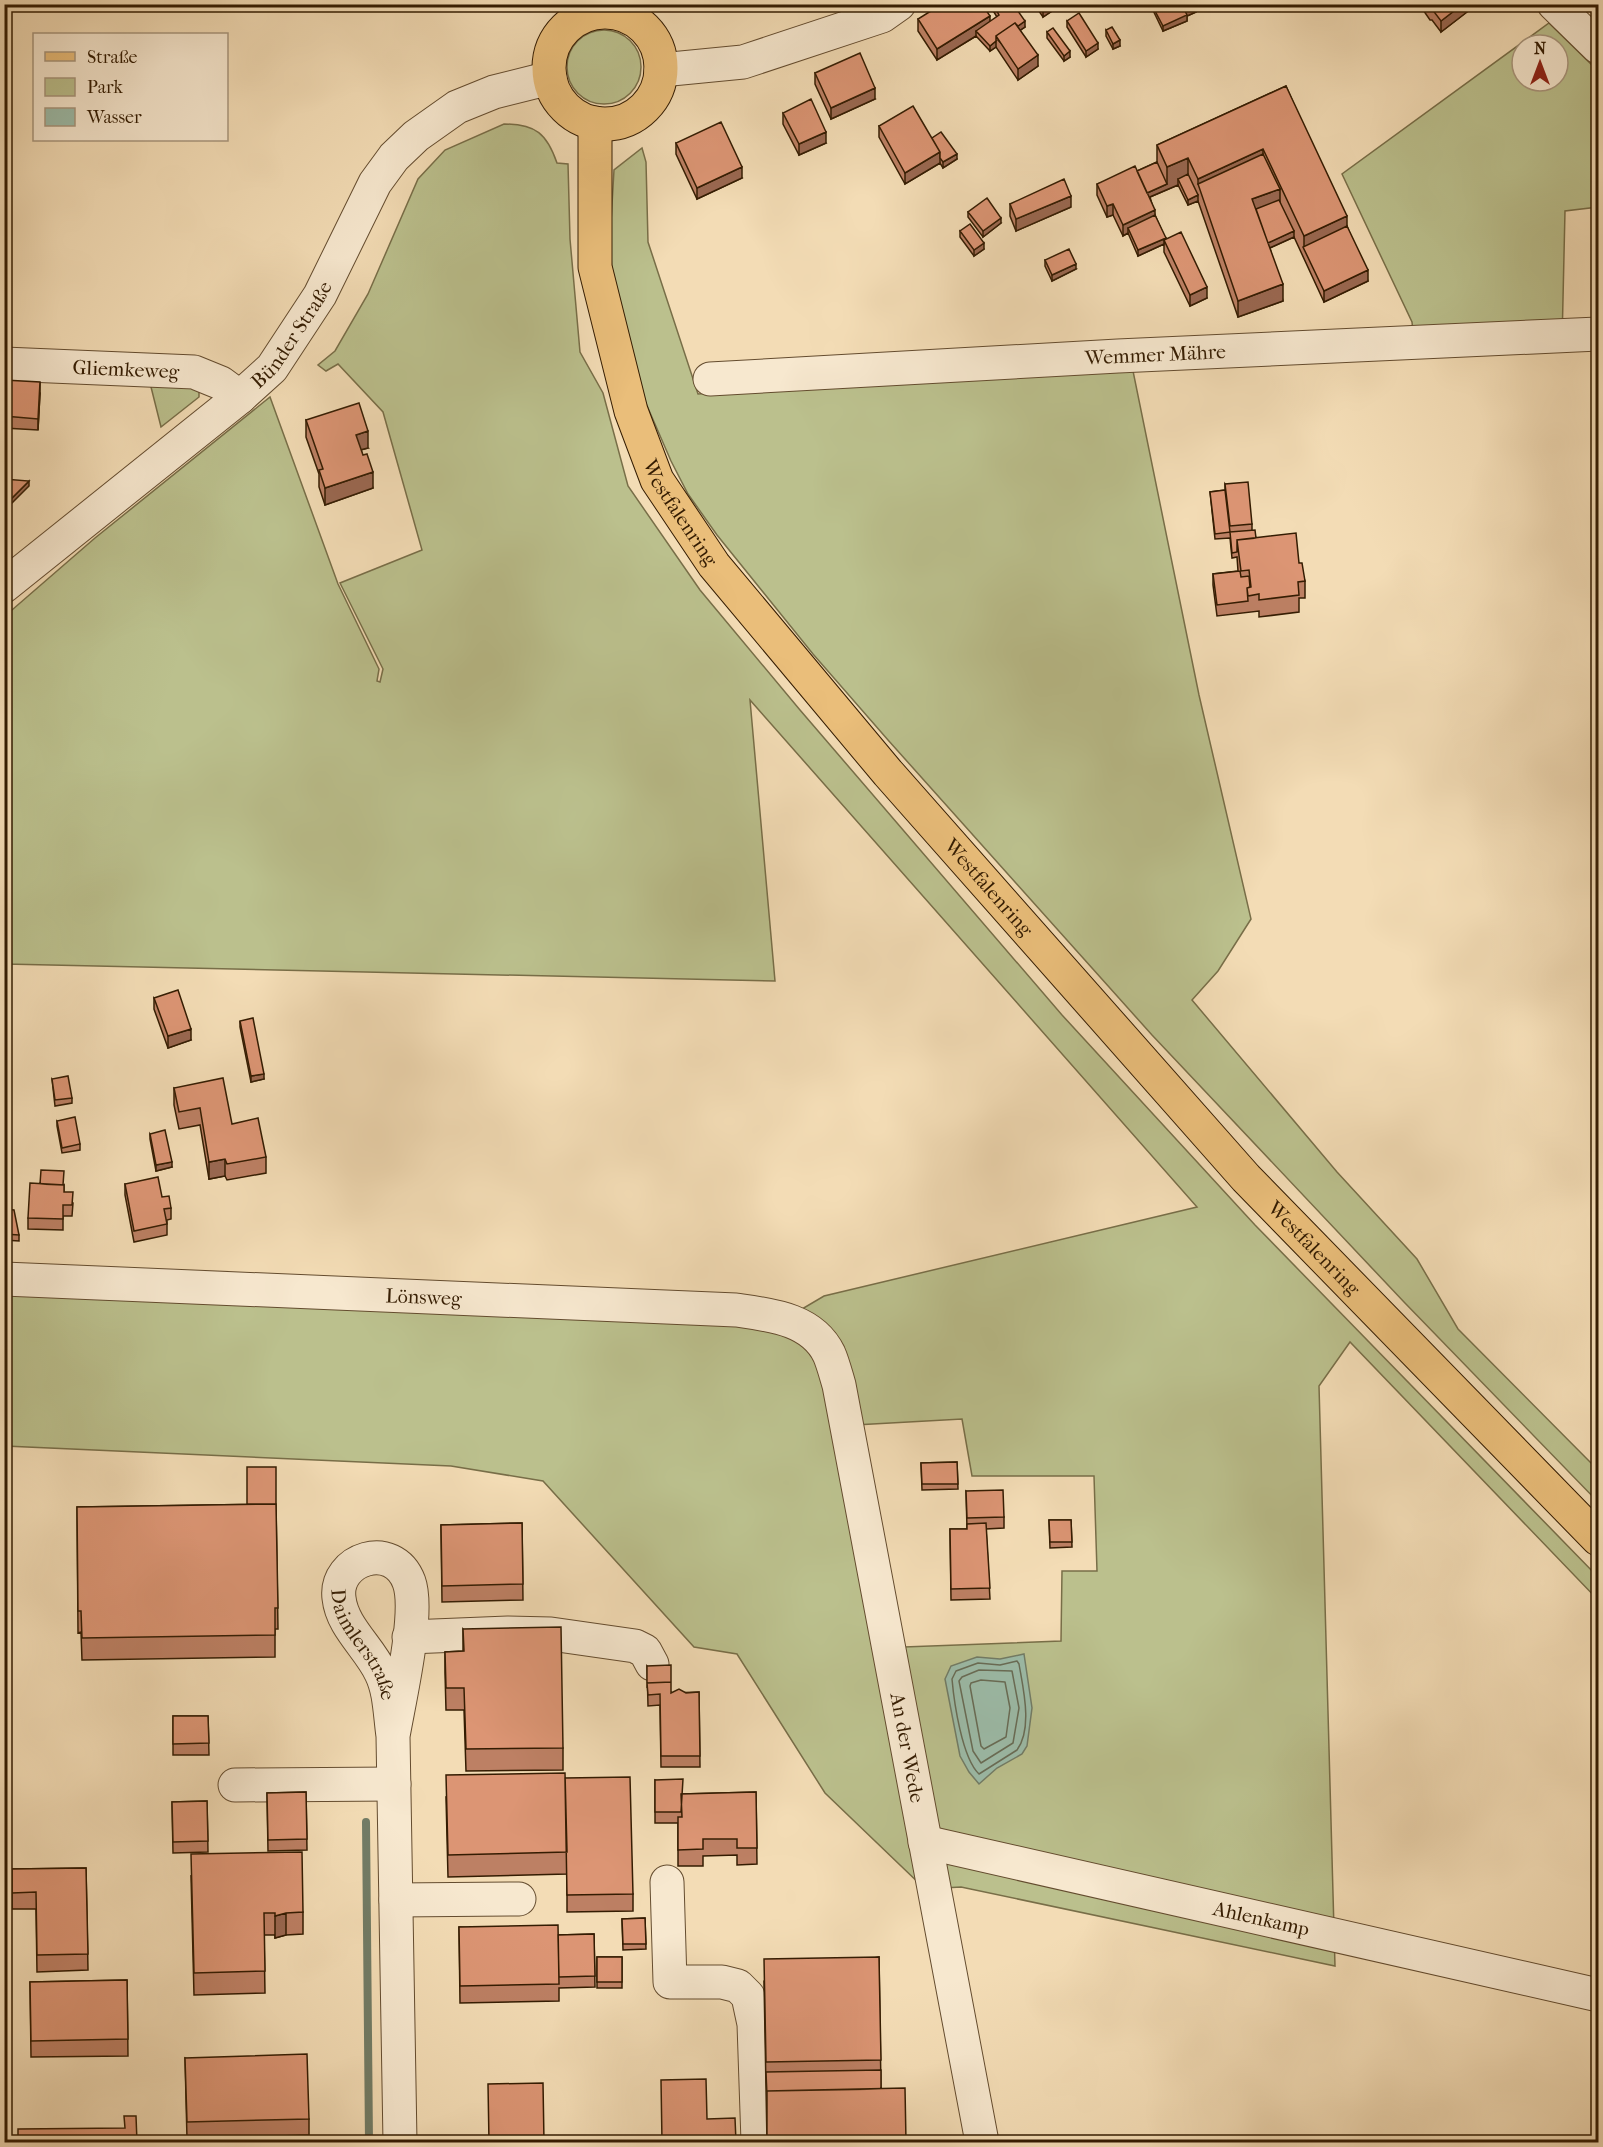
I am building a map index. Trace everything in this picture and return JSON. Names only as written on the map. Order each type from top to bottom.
[{"type":"main road","points":[[617,9],[644,27],[654,39],[660,54],[662,70],[651,100],[640,111],[627,120],[611,124],[595,123],[582,119],[565,107],[553,91],[549,60],[555,42],[565,27],[580,17],[617,9]]},
{"type":"main road","name":"Westfalenring","points":[[595,123],[596,267],[631,411],[657,480],[714,565],[888,773],[1246,1178],[1599,1539]]},
{"type":"street","points":[[662,70],[743,62],[882,16],[898,4]]},
{"type":"street","points":[[1554,4],[1599,47]]},
{"type":"street","name":"Bünder Straße","points":[[4,586],[240,398],[272,368],[320,295],[375,183],[394,157],[416,136],[457,107],[494,92],[550,78]]},
{"type":"street","name":"Wemmer Mähre","points":[[710,379],[1118,356],[1599,334]]},
{"type":"street","name":"Gliemkeweg","points":[[4,363],[194,372],[221,383],[240,398]]},
{"type":"street","name":"Lönsweg","points":[[4,1278],[736,1310],[775,1316],[810,1329],[828,1353]]},
{"type":"street","name":"An der Wede","points":[[828,1353],[839,1385],[982,2142]]},
{"type":"street","name":"Daimlerstraße","points":[[393,1736],[413,1604],[410,1583],[402,1568],[389,1559],[372,1557],[358,1562],[344,1576],[338,1596],[343,1616],[381,1673],[387,1694],[393,1736],[400,2142]]},
{"type":"street","points":[[409,1637],[508,1633],[561,1635],[635,1646],[645,1651],[652,1664]]},
{"type":"street","points":[[235,1785],[394,1784]]},
{"type":"street","name":"Ahlenkamp","points":[[925,1842],[1599,1995]]},
{"type":"street","points":[[667,1882],[670,1982],[722,1982],[738,1986],[748,1996],[754,2024],[758,2142]]},
{"type":"street","points":[[396,1900],[519,1899]]},
{"type":"green space","points":[[1549,23],[1559,33],[1535,33]]},
{"type":"green space","points":[[597,30],[611,30],[625,36],[635,46],[641,60],[639,81],[625,98],[611,104],[597,104],[583,98],[573,88],[567,74],[567,60],[573,46],[583,36]]},
{"type":"green space","points":[[1570,44],[1598,71],[1598,207],[1565,211],[1562,343],[1413,332],[1412,322],[1342,174],[1510,51],[1510,93],[1570,93]]},
{"type":"green space","points":[[504,124],[515,124],[539,133],[549,145],[557,163],[568,164],[570,239],[580,352],[603,393],[628,486],[700,590],[1062,1015],[1255,1225],[1598,1577],[1598,1600],[1350,1342],[1319,1386],[1335,1966],[961,1887],[925,1889],[825,1793],[737,1654],[694,1647],[543,1481],[451,1466],[5,1446],[5,1292],[775,1325],[824,1296],[1197,1207],[750,700],[775,981],[5,964],[5,616],[95,538],[270,397],[338,584],[379,669],[377,681],[380,682],[383,669],[340,583],[422,550],[383,412],[338,364],[326,371],[318,365],[335,351],[368,294],[418,179],[445,150]],"holes":[[[962,1419],[972,1476],[1094,1476],[1097,1571],[1062,1571],[1061,1641],[877,1648],[837,1426]]]},
{"type":"green space","points":[[642,148],[646,162],[648,242],[698,394],[1132,366],[1199,695],[1251,919],[1218,971],[1192,1000],[1337,1172],[1417,1259],[1458,1329],[1598,1470],[1598,1502],[1404,1302],[1152,1035],[813,654],[717,535],[688,494],[638,385],[613,291],[610,239],[614,170]]},
{"type":"green space","points":[[150,383],[187,384],[199,390],[199,397],[161,427]]},
{"type":"water","points":[[1024,1654],[1032,1708],[1027,1746],[1022,1754],[997,1768],[979,1784],[960,1756],[945,1679],[951,1666],[977,1657],[1000,1659]]},
{"type":"building","points":[[942,4],[982,4],[990,16],[937,49],[918,19]]},
{"type":"building","points":[[993,4],[1013,4],[1025,21],[1018,26],[1015,23],[996,36],[996,41],[990,46],[976,31],[999,15]]},
{"type":"building","points":[[1038,4],[1054,4],[1043,12]]},
{"type":"building","points":[[1165,4],[1195,4],[1196,7],[1185,11],[1187,15],[1163,26],[1154,9]]},
{"type":"building","points":[[1427,4],[1463,4],[1441,21]]},
{"type":"building","points":[[1079,13],[1098,43],[1086,51],[1067,21]]},
{"type":"building","points":[[1015,23],[1038,55],[1018,69],[996,36]]},
{"type":"building","points":[[1112,27],[1120,40],[1113,44],[1106,30]]},
{"type":"building","points":[[1053,28],[1070,51],[1064,56],[1047,32]]},
{"type":"building","points":[[860,53],[875,88],[831,108],[815,73]]},
{"type":"building","points":[[1286,86],[1347,216],[1304,236],[1263,149],[1198,179],[1188,158],[1167,167],[1157,145]]},
{"type":"building","points":[[811,99],[826,132],[799,144],[783,113]]},
{"type":"building","points":[[913,106],[940,152],[905,173],[879,126]]},
{"type":"building","points":[[721,122],[742,167],[697,188],[676,143]]},
{"type":"building","points":[[941,132],[957,154],[943,162],[932,138]]},
{"type":"building","points":[[1263,154],[1280,189],[1252,199],[1283,284],[1238,301],[1198,184]]},
{"type":"building","points":[[1157,162],[1167,184],[1147,193],[1137,171]]},
{"type":"building","points":[[1135,166],[1155,210],[1123,225],[1113,204],[1107,206],[1097,184]]},
{"type":"building","points":[[1188,174],[1198,195],[1188,200],[1178,179]]},
{"type":"building","points":[[1064,179],[1071,196],[1016,219],[1010,204]]},
{"type":"building","points":[[987,198],[1001,218],[983,231],[968,212]]},
{"type":"building","points":[[1279,200],[1294,231],[1268,243],[1256,209]]},
{"type":"building","points":[[1155,215],[1166,238],[1138,250],[1128,228]]},
{"type":"building","points":[[970,224],[984,243],[974,250],[960,231]]},
{"type":"building","points":[[1347,226],[1368,270],[1324,291],[1303,247]]},
{"type":"building","points":[[1181,232],[1207,287],[1190,295],[1164,240]]},
{"type":"building","points":[[1069,249],[1076,264],[1052,275],[1045,260]]},
{"type":"building","points":[[4,380],[40,382],[38,419],[4,416]]},
{"type":"building","points":[[359,403],[368,431],[356,435],[363,455],[367,454],[373,472],[325,488],[319,470],[323,469],[306,420]]},
{"type":"building","points":[[4,479],[29,481],[4,506]]},
{"type":"building","points":[[1248,482],[1252,524],[1230,526],[1225,484]]},
{"type":"building","points":[[1225,490],[1230,532],[1215,534],[1210,492]]},
{"type":"building","points":[[1255,530],[1256,538],[1237,540],[1237,552],[1232,553],[1230,532]]},
{"type":"building","points":[[1296,533],[1299,563],[1302,563],[1305,581],[1298,582],[1299,595],[1259,600],[1259,594],[1248,596],[1247,588],[1251,587],[1249,570],[1241,571],[1237,540]]},
{"type":"building","points":[[1240,571],[1241,577],[1249,576],[1248,601],[1217,605],[1213,574]]},
{"type":"building","points":[[178,990],[191,1029],[168,1036],[154,998]]},
{"type":"building","points":[[253,1018],[264,1074],[251,1076],[240,1021]]},
{"type":"building","points":[[68,1076],[72,1098],[55,1100],[52,1079]]},
{"type":"building","points":[[223,1078],[232,1124],[258,1118],[266,1157],[227,1164],[225,1159],[209,1162],[200,1108],[179,1112],[174,1088]]},
{"type":"building","points":[[75,1117],[80,1144],[62,1148],[57,1121]]},
{"type":"building","points":[[165,1130],[172,1162],[156,1165],[150,1134]]},
{"type":"building","points":[[41,1170],[64,1171],[63,1185],[40,1184]]},
{"type":"building","points":[[158,1177],[162,1197],[169,1196],[171,1208],[164,1209],[167,1224],[134,1231],[125,1184]]},
{"type":"building","points":[[30,1183],[64,1185],[64,1192],[73,1192],[72,1205],[63,1205],[63,1219],[28,1218]]},
{"type":"building","points":[[4,1209],[14,1210],[19,1235],[4,1234]]},
{"type":"building","points":[[957,1462],[958,1484],[922,1484],[921,1463]]},
{"type":"building","points":[[247,1467],[276,1467],[276,1504],[247,1504]]},
{"type":"building","points":[[1003,1490],[1004,1517],[967,1518],[966,1491]]},
{"type":"building","points":[[276,1504],[278,1608],[275,1608],[275,1635],[82,1638],[81,1611],[78,1611],[77,1507]]},
{"type":"building","points":[[1049,1520],[1071,1520],[1072,1542],[1050,1542]]},
{"type":"building","points":[[522,1523],[523,1584],[442,1586],[441,1525]]},
{"type":"building","points":[[986,1523],[990,1588],[951,1589],[950,1529],[967,1529],[967,1524]]},
{"type":"building","points":[[561,1627],[563,1748],[466,1749],[464,1688],[446,1688],[445,1652],[464,1651],[463,1629]]},
{"type":"building","points":[[671,1665],[671,1682],[647,1683],[647,1666]]},
{"type":"building","points":[[671,1682],[671,1693],[679,1689],[686,1693],[699,1692],[700,1756],[661,1756],[660,1694],[648,1695],[647,1683]]},
{"type":"building","points":[[173,1716],[208,1716],[209,1743],[173,1744]]},
{"type":"building","points":[[565,1773],[567,1852],[448,1855],[446,1775]]},
{"type":"building","points":[[630,1777],[633,1894],[567,1895],[565,1778]]},
{"type":"building","points":[[683,1779],[681,1812],[655,1812],[655,1780]]},
{"type":"building","points":[[306,1792],[307,1839],[268,1840],[267,1793]]},
{"type":"building","points":[[756,1792],[757,1848],[737,1848],[737,1839],[703,1839],[703,1849],[678,1850],[678,1817],[682,1817],[681,1794]]},
{"type":"building","points":[[207,1801],[208,1841],[173,1842],[172,1802]]},
{"type":"building","points":[[302,1852],[303,1912],[275,1916],[275,1913],[264,1913],[265,1971],[194,1973],[191,1854]]},
{"type":"building","points":[[86,1868],[88,1954],[37,1955],[36,1892],[12,1893],[12,1869]]},
{"type":"building","points":[[645,1918],[646,1944],[623,1944],[622,1919]]},
{"type":"building","points":[[558,1925],[559,1984],[460,1986],[459,1927]]},
{"type":"building","points":[[594,1934],[595,1976],[559,1977],[558,1935]]},
{"type":"building","points":[[597,1957],[622,1957],[622,1982],[597,1982]]},
{"type":"building","points":[[879,1957],[881,2060],[766,2062],[764,1959]]},
{"type":"building","points":[[127,1980],[128,2039],[31,2041],[30,1982]]},
{"type":"building","points":[[307,2054],[309,2119],[187,2122],[185,2058]]},
{"type":"building","points":[[881,2070],[881,2089],[767,2091],[767,2096],[766,2072]]},
{"type":"building","points":[[706,2079],[707,2119],[735,2118],[736,2142],[662,2142],[661,2080]]},
{"type":"building","points":[[543,2083],[544,2142],[489,2142],[488,2084]]},
{"type":"building","points":[[905,2088],[906,2142],[767,2142],[767,2091]]},
{"type":"building","points":[[124,2116],[136,2116],[137,2142],[18,2142],[18,2129],[125,2128]]},
{"type":"waterway","points":[[366,1822],[369,2142]]}]
